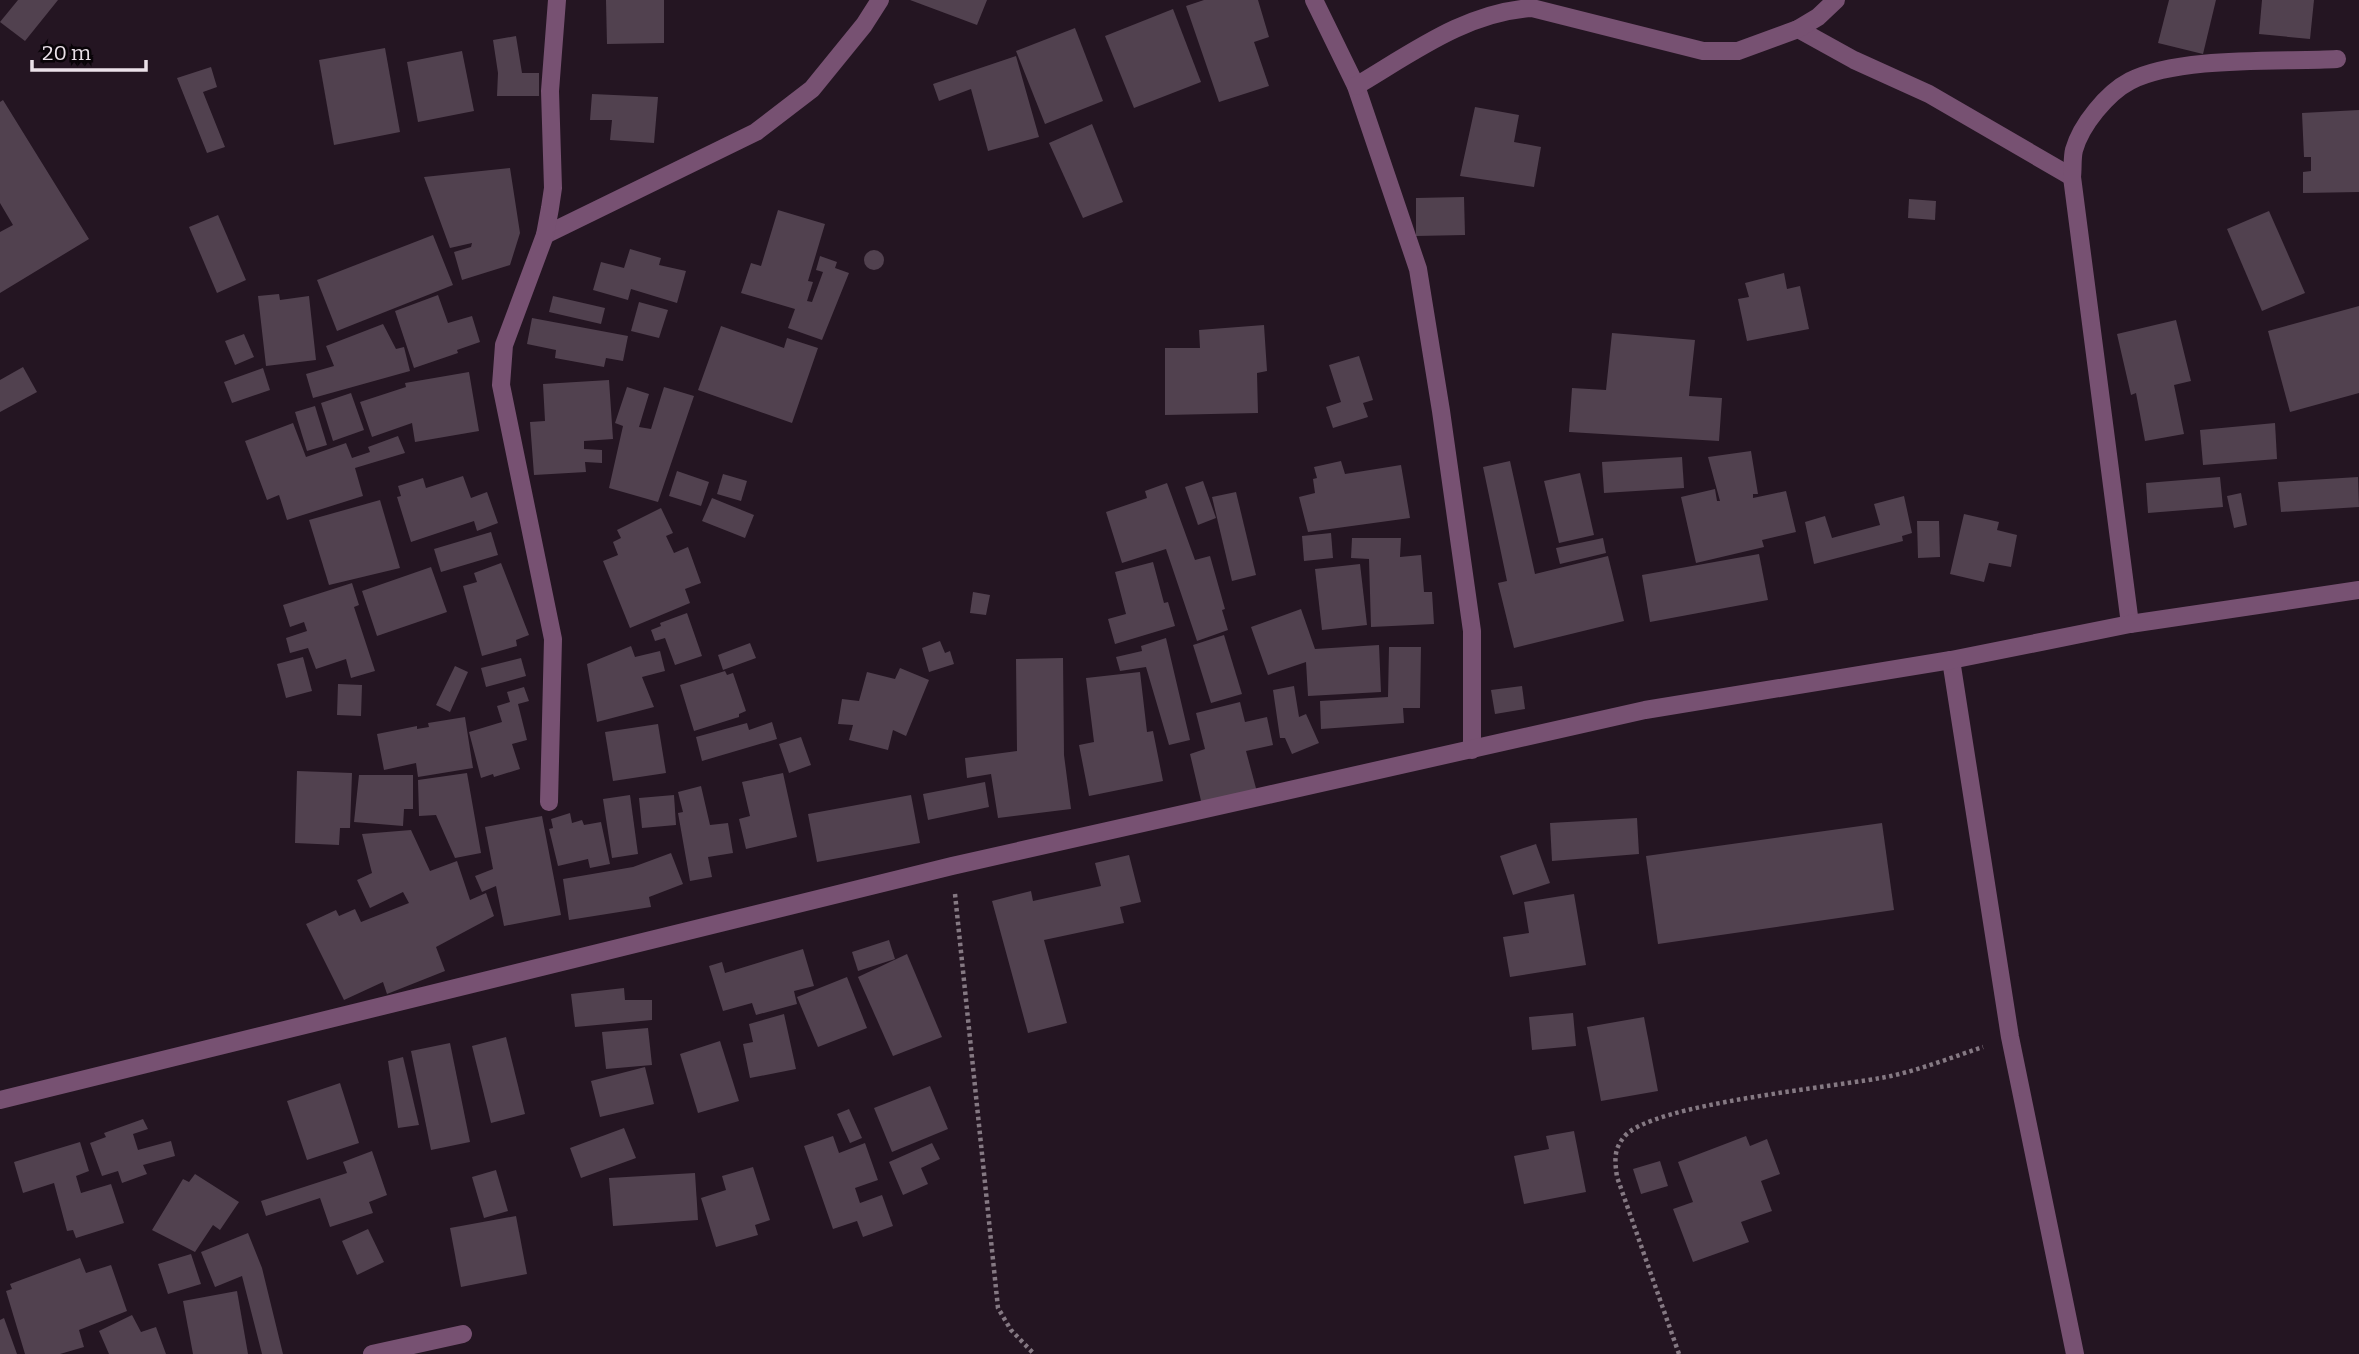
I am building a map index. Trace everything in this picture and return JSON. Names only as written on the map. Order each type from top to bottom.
[{"type":"street","points":[[549,802],[553,639],[501,384],[504,345],[545,235],[553,188],[550,91],[557,0]]},
{"type":"street","points":[[545,235],[756,132],[811,89],[864,25],[880,0]]},
{"type":"street","points":[[1314,0],[1356,86],[1420,282],[1472,631],[1472,750]]},
{"type":"street","points":[[1356,86],[1452,30],[1504,9],[1532,8],[1703,51],[1738,51],[1798,29],[1818,17],[1836,0]]},
{"type":"street","points":[[1798,29],[1854,60],[1929,94],[2072,177]]},
{"type":"street","points":[[2130,624],[2072,177],[2074,150],[2096,110],[2129,81],[2159,71],[2198,65],[2337,59]]},
{"type":"street","points":[[0,1100],[952,866],[1645,710],[1951,660],[2130,624],[2359,590]]},
{"type":"street","points":[[1951,660],[2010,1037],[2075,1354]]},
{"type":"street","points":[[372,1354],[463,1334]]},
{"type":"path","points":[[952,866],[998,1308],[1010,1330],[1034,1354]]},
{"type":"path","points":[[1679,1354],[1616,1177],[1614,1154],[1625,1135],[1656,1118],[1694,1107],[1891,1076],[2010,1037]]},
{"type":"building","points":[[18,0],[58,0],[25,41],[0,22]]},
{"type":"building","points":[[606,0],[664,0],[664,43],[607,44]]},
{"type":"building","points":[[910,0],[987,0],[977,25]]},
{"type":"building","points":[[1204,0],[1258,0],[1269,37],[1254,42],[1269,86],[1219,102],[1186,6]]},
{"type":"building","points":[[2169,0],[2216,0],[2203,54],[2158,43]]},
{"type":"building","points":[[2262,0],[2314,0],[2310,39],[2259,34]]},
{"type":"building","points":[[1173,9],[1201,82],[1134,108],[1105,36]]},
{"type":"building","points":[[1075,28],[1103,101],[1045,124],[1016,51]]},
{"type":"building","points":[[516,36],[522,73],[539,73],[539,96],[497,96],[498,73],[493,40]]},
{"type":"building","points":[[385,48],[400,132],[334,145],[319,60]]},
{"type":"building","points":[[462,51],[474,111],[418,122],[407,62]]},
{"type":"building","points":[[1016,56],[1039,137],[988,151],[971,89],[939,101],[933,84]]},
{"type":"building","points":[[211,67],[217,87],[203,92],[225,147],[207,153],[177,78]]},
{"type":"building","points":[[592,94],[658,97],[654,143],[610,140],[612,120],[590,120]]},
{"type":"building","points":[[3,100],[89,239],[0,293],[0,232],[13,225],[0,203],[0,102]]},
{"type":"building","points":[[1475,107],[1519,115],[1514,142],[1541,147],[1534,187],[1460,176]]},
{"type":"building","points":[[2359,110],[2359,192],[2303,193],[2303,172],[2311,171],[2311,157],[2304,157],[2302,113]]},
{"type":"building","points":[[1092,124],[1123,202],[1083,218],[1049,143]]},
{"type":"building","points":[[510,168],[520,233],[510,265],[462,280],[454,252],[471,247],[472,243],[450,248],[424,177]]},
{"type":"building","points":[[1464,197],[1465,235],[1416,236],[1416,198]]},
{"type":"building","points":[[1909,199],[1936,201],[1935,220],[1908,218]]},
{"type":"building","points":[[778,210],[825,224],[808,281],[813,282],[807,301],[812,302],[823,272],[816,270],[820,256],[837,262],[835,268],[849,273],[822,340],[788,328],[795,309],[741,293],[751,263],[761,266]]},
{"type":"building","points":[[2269,211],[2305,293],[2262,311],[2227,229]]},
{"type":"building","points":[[218,215],[246,280],[217,293],[189,227]]},
{"type":"building","points":[[433,235],[453,285],[337,331],[317,280]]},
{"type":"building","points":[[630,249],[661,258],[659,265],[686,271],[677,303],[631,289],[628,300],[593,290],[601,262],[624,268]]},
{"type":"building","points":[[874,250],[881,253],[884,260],[881,267],[874,270],[867,267],[864,260],[867,253]]},
{"type":"building","points":[[1784,273],[1787,289],[1800,286],[1809,329],[1747,341],[1738,299],[1749,297],[1745,283]]},
{"type":"building","points":[[279,294],[280,300],[309,296],[316,360],[266,366],[258,296]]},
{"type":"building","points":[[438,295],[448,323],[472,316],[480,342],[457,350],[458,353],[414,368],[395,311]]},
{"type":"building","points":[[553,296],[605,308],[601,324],[549,312]]},
{"type":"building","points":[[639,302],[668,310],[659,338],[631,331]]},
{"type":"building","points":[[2359,306],[2359,393],[2290,412],[2268,331]]},
{"type":"building","points":[[532,318],[628,336],[623,361],[606,358],[604,367],[555,358],[556,350],[527,344]]},
{"type":"building","points":[[2176,320],[2191,381],[2174,385],[2184,434],[2145,441],[2136,393],[2131,395],[2117,334]]},
{"type":"building","points":[[383,324],[396,349],[404,347],[410,371],[313,398],[306,374],[334,366],[326,346]]},
{"type":"building","points":[[1264,325],[1267,371],[1257,373],[1258,413],[1165,415],[1165,348],[1200,348],[1199,330]]},
{"type":"building","points":[[721,326],[784,348],[787,338],[818,348],[792,423],[698,390]]},
{"type":"building","points":[[1612,333],[1695,340],[1689,396],[1722,398],[1719,441],[1569,432],[1572,388],[1606,390]]},
{"type":"building","points":[[244,334],[254,357],[235,365],[225,341]]},
{"type":"building","points":[[1359,356],[1373,400],[1363,403],[1368,417],[1333,428],[1326,407],[1341,402],[1329,365]]},
{"type":"building","points":[[23,367],[37,392],[0,412],[0,380]]},
{"type":"building","points":[[263,368],[270,390],[232,403],[224,382]]},
{"type":"building","points":[[469,372],[479,431],[415,442],[412,423],[372,437],[360,402],[406,387],[405,383]]},
{"type":"building","points":[[609,380],[613,439],[584,441],[584,449],[602,450],[602,463],[585,462],[586,472],[534,475],[530,422],[545,421],[543,384]]},
{"type":"building","points":[[627,387],[649,394],[639,427],[651,429],[664,387],[694,396],[658,502],[609,488],[623,426],[615,423]]},
{"type":"building","points":[[351,393],[364,430],[333,441],[321,403]]},
{"type":"building","points":[[315,406],[327,445],[307,451],[295,412]]},
{"type":"building","points":[[293,423],[306,457],[346,443],[352,458],[370,452],[368,447],[398,436],[405,453],[355,468],[363,496],[287,520],[279,495],[267,500],[245,441]]},
{"type":"building","points":[[2275,423],[2277,459],[2203,465],[2200,430]]},
{"type":"building","points":[[1751,451],[1758,494],[1753,494],[1753,498],[1786,491],[1796,532],[1762,540],[1764,547],[1696,563],[1681,497],[1715,489],[1717,501],[1720,501],[1708,457]]},
{"type":"building","points":[[1682,457],[1684,488],[1604,493],[1602,462]]},
{"type":"building","points":[[1341,461],[1345,474],[1401,465],[1410,518],[1308,532],[1299,497],[1315,493],[1313,479],[1317,478],[1314,467]]},
{"type":"building","points":[[1510,461],[1535,574],[1608,556],[1624,621],[1514,648],[1498,583],[1507,581],[1483,467]]},
{"type":"building","points":[[677,471],[709,482],[701,506],[669,496]]},
{"type":"building","points":[[1580,473],[1594,535],[1559,543],[1544,481]]},
{"type":"building","points":[[723,474],[747,481],[741,501],[717,494]]},
{"type":"building","points":[[463,476],[471,498],[487,492],[498,523],[477,531],[474,521],[411,542],[397,497],[401,496],[398,486],[423,478],[426,488]]},
{"type":"building","points":[[2220,477],[2223,507],[2148,513],[2146,483]]},
{"type":"building","points":[[2358,477],[2359,507],[2281,512],[2278,482]]},
{"type":"building","points":[[1203,481],[1216,518],[1198,525],[1185,487]]},
{"type":"building","points":[[1167,483],[1195,560],[1210,556],[1225,609],[1222,610],[1228,630],[1197,641],[1166,549],[1122,563],[1106,512],[1147,498],[1145,491]]},
{"type":"building","points":[[1236,492],[1256,575],[1232,581],[1212,497]]},
{"type":"building","points":[[2241,493],[2247,525],[2234,528],[2227,496]]},
{"type":"building","points":[[1904,496],[1912,533],[1902,536],[1903,541],[1814,564],[1805,522],[1825,516],[1832,538],[1880,525],[1874,504]]},
{"type":"building","points":[[712,498],[754,515],[745,538],[702,521]]},
{"type":"building","points":[[380,500],[400,568],[329,585],[309,520]]},
{"type":"building","points":[[661,508],[673,533],[666,536],[674,553],[688,547],[701,583],[685,589],[690,603],[630,628],[603,561],[618,555],[613,542],[621,538],[617,530]]},
{"type":"building","points":[[1964,514],[1999,522],[1997,530],[2017,535],[2011,567],[1989,563],[1984,582],[1950,574]]},
{"type":"building","points":[[1917,521],[1939,521],[1940,557],[1918,558]]},
{"type":"building","points":[[491,532],[498,555],[441,572],[434,549]]},
{"type":"building","points":[[1331,533],[1333,558],[1304,561],[1302,536]]},
{"type":"building","points":[[1352,538],[1401,538],[1400,557],[1421,555],[1424,592],[1432,592],[1434,624],[1371,627],[1369,559],[1351,558]]},
{"type":"building","points":[[1603,538],[1606,553],[1560,564],[1556,548]]},
{"type":"building","points":[[1759,554],[1768,600],[1650,622],[1642,575]]},
{"type":"building","points":[[1153,562],[1164,603],[1168,602],[1175,626],[1115,644],[1108,619],[1126,614],[1115,572]]},
{"type":"building","points":[[501,563],[529,635],[516,640],[517,646],[482,656],[463,586],[477,582],[474,573]]},
{"type":"building","points":[[1360,564],[1367,625],[1322,630],[1315,569]]},
{"type":"building","points":[[431,567],[447,612],[377,636],[362,591]]},
{"type":"building","points":[[352,583],[359,605],[354,607],[375,671],[351,678],[346,659],[316,669],[308,648],[290,653],[286,638],[307,631],[304,622],[290,627],[283,605]]},
{"type":"building","points":[[973,592],[990,595],[986,615],[970,613]]},
{"type":"building","points":[[1301,609],[1315,649],[1379,645],[1381,692],[1308,696],[1306,662],[1268,675],[1251,627]]},
{"type":"building","points":[[687,613],[702,656],[675,665],[665,638],[655,641],[651,630],[661,626],[660,623]]},
{"type":"building","points":[[1224,635],[1242,694],[1211,703],[1193,645]]},
{"type":"building","points":[[1166,638],[1190,740],[1169,745],[1146,667],[1120,671],[1116,657],[1142,651],[1141,646]]},
{"type":"building","points":[[940,641],[945,653],[950,651],[954,664],[929,672],[922,648]]},
{"type":"building","points":[[750,643],[756,658],[723,670],[718,655]]},
{"type":"building","points":[[631,646],[635,657],[660,651],[665,671],[642,677],[654,707],[597,722],[587,664]]},
{"type":"building","points":[[1389,647],[1421,647],[1420,708],[1403,708],[1404,723],[1321,729],[1320,701],[1388,697]]},
{"type":"building","points":[[303,657],[312,691],[286,698],[277,664]]},
{"type":"building","points":[[521,658],[526,676],[486,687],[481,668]]},
{"type":"building","points":[[1063,658],[1064,755],[1071,809],[998,818],[991,774],[967,778],[965,758],[1017,751],[1016,659]]},
{"type":"building","points":[[455,666],[468,672],[450,712],[436,705]]},
{"type":"building","points":[[900,668],[929,680],[906,736],[893,730],[888,750],[849,740],[853,725],[838,724],[842,699],[859,701],[867,672],[895,679]]},
{"type":"building","points":[[725,671],[727,675],[733,673],[746,711],[739,714],[739,717],[694,731],[680,685]]},
{"type":"building","points":[[1140,672],[1147,732],[1153,731],[1163,781],[1089,796],[1079,745],[1094,742],[1086,678]]},
{"type":"building","points":[[338,684],[362,685],[361,716],[337,715]]},
{"type":"building","points":[[1294,686],[1299,717],[1306,714],[1319,743],[1292,754],[1285,738],[1280,738],[1273,690]]},
{"type":"building","points":[[1522,686],[1525,709],[1495,714],[1491,690]]},
{"type":"building","points":[[524,687],[529,701],[518,704],[527,740],[512,744],[520,769],[481,778],[469,732],[502,722],[497,706],[510,702],[507,692]]},
{"type":"building","points":[[1240,702],[1245,722],[1267,717],[1273,745],[1246,751],[1257,792],[1202,805],[1190,754],[1205,749],[1196,713]]},
{"type":"building","points":[[465,717],[473,768],[418,777],[416,763],[384,770],[377,734],[417,726],[417,729],[429,727],[428,723]]},
{"type":"building","points":[[772,722],[777,739],[702,761],[696,737],[747,723],[749,730]]},
{"type":"building","points":[[658,724],[666,773],[613,781],[605,732]]},
{"type":"building","points":[[801,737],[811,765],[789,773],[779,744]]},
{"type":"building","points":[[297,771],[352,773],[350,828],[340,828],[339,845],[295,843]]},
{"type":"building","points":[[467,773],[481,853],[455,858],[436,815],[419,816],[418,780]]},
{"type":"building","points":[[783,773],[797,837],[746,849],[739,819],[750,816],[742,782]]},
{"type":"building","points":[[359,775],[413,775],[413,809],[404,809],[403,826],[354,822]]},
{"type":"building","points":[[985,782],[989,807],[928,820],[923,794]]},
{"type":"building","points":[[701,786],[710,825],[728,823],[733,853],[708,857],[712,877],[690,881],[678,813],[683,812],[678,792]]},
{"type":"building","points":[[630,795],[638,854],[612,858],[603,799]]},
{"type":"building","points":[[674,795],[676,825],[642,828],[639,798]]},
{"type":"building","points":[[911,795],[920,843],[817,862],[808,814]]},
{"type":"building","points":[[570,813],[572,823],[582,820],[584,825],[601,822],[610,864],[590,868],[588,859],[558,866],[549,829],[553,828],[551,819]]},
{"type":"building","points":[[542,816],[561,915],[504,926],[496,886],[482,892],[475,876],[493,869],[485,827]]},
{"type":"building","points":[[1637,818],[1639,854],[1552,861],[1550,823]]},
{"type":"building","points":[[1882,823],[1894,910],[1658,944],[1646,856]]},
{"type":"building","points":[[411,830],[430,871],[457,861],[470,900],[486,893],[494,916],[436,947],[445,971],[387,994],[383,982],[344,1000],[306,924],[336,910],[339,916],[355,909],[361,922],[409,903],[403,892],[370,908],[357,880],[372,873],[362,834]]},
{"type":"building","points":[[1536,844],[1550,883],[1513,895],[1500,856]]},
{"type":"building","points":[[671,853],[683,884],[649,897],[651,907],[569,920],[563,879],[633,867]]},
{"type":"building","points":[[1129,855],[1141,902],[1120,907],[1124,923],[1044,940],[1067,1023],[1028,1033],[992,901],[1031,891],[1033,901],[1101,886],[1095,863]]},
{"type":"building","points":[[1574,894],[1586,965],[1510,977],[1503,937],[1529,933],[1524,902]]},
{"type":"building","points":[[889,940],[895,959],[858,971],[852,952]]},
{"type":"building","points":[[803,949],[814,986],[794,991],[797,1004],[756,1015],[752,1003],[723,1011],[709,966],[722,962],[725,973]]},
{"type":"building","points":[[907,954],[942,1037],[893,1056],[858,977]]},
{"type":"building","points":[[847,977],[867,1028],[818,1047],[797,997]]},
{"type":"building","points":[[624,988],[625,1000],[652,1000],[652,1020],[575,1027],[571,994]]},
{"type":"building","points":[[1573,1013],[1576,1046],[1532,1050],[1529,1017]]},
{"type":"building","points":[[784,1014],[796,1069],[750,1078],[743,1044],[753,1042],[749,1024]]},
{"type":"building","points":[[1644,1017],[1658,1091],[1601,1101],[1587,1027]]},
{"type":"building","points":[[648,1028],[652,1065],[606,1069],[602,1032]]},
{"type":"building","points":[[506,1037],[525,1114],[491,1123],[472,1046]]},
{"type":"building","points":[[720,1041],[739,1101],[698,1113],[680,1054]]},
{"type":"building","points":[[450,1043],[470,1142],[431,1150],[411,1051]]},
{"type":"building","points":[[403,1057],[419,1125],[398,1128],[388,1061]]},
{"type":"building","points":[[645,1067],[654,1104],[600,1117],[591,1081]]},
{"type":"building","points":[[340,1083],[359,1143],[307,1160],[287,1101]]},
{"type":"building","points":[[930,1086],[948,1129],[892,1152],[874,1108]]},
{"type":"building","points":[[849,1109],[862,1138],[850,1143],[837,1114]]},
{"type":"building","points":[[143,1119],[148,1129],[133,1134],[138,1150],[171,1141],[175,1156],[143,1165],[147,1174],[122,1183],[118,1171],[102,1176],[90,1143],[106,1137],[104,1133]]},
{"type":"building","points":[[624,1128],[636,1158],[581,1178],[570,1148]]},
{"type":"building","points":[[1574,1131],[1586,1192],[1524,1204],[1514,1156],[1549,1149],[1546,1136]]},
{"type":"building","points":[[833,1136],[839,1153],[865,1143],[878,1180],[855,1188],[860,1203],[882,1195],[893,1226],[863,1237],[857,1221],[833,1229],[804,1146]]},
{"type":"building","points":[[1746,1136],[1750,1146],[1767,1139],[1780,1174],[1761,1181],[1772,1211],[1741,1222],[1749,1242],[1693,1262],[1673,1209],[1693,1202],[1678,1162]]},
{"type":"building","points":[[80,1142],[89,1171],[76,1176],[81,1193],[111,1184],[124,1223],[76,1238],[73,1230],[67,1231],[54,1183],[23,1193],[14,1162]]},
{"type":"building","points":[[932,1143],[940,1159],[921,1168],[928,1184],[903,1195],[889,1162]]},
{"type":"building","points":[[372,1151],[387,1195],[369,1202],[373,1213],[330,1227],[320,1198],[266,1216],[261,1201],[347,1173],[343,1162]]},
{"type":"building","points":[[1660,1161],[1668,1186],[1641,1194],[1633,1169]]},
{"type":"building","points":[[753,1167],[770,1220],[755,1225],[758,1235],[716,1247],[701,1198],[726,1190],[722,1176]]},
{"type":"building","points":[[496,1170],[508,1211],[484,1218],[472,1177]]},
{"type":"building","points":[[695,1173],[698,1220],[613,1226],[609,1178]]},
{"type":"building","points":[[195,1174],[239,1202],[220,1230],[213,1225],[195,1252],[152,1230],[183,1179],[189,1182]]},
{"type":"building","points":[[516,1216],[527,1274],[461,1287],[450,1228]]},
{"type":"building","points":[[368,1229],[384,1262],[357,1275],[342,1241]]},
{"type":"building","points":[[248,1233],[262,1268],[283,1354],[262,1354],[242,1276],[215,1287],[201,1252]]},
{"type":"building","points":[[191,1254],[201,1284],[168,1294],[158,1264]]},
{"type":"building","points":[[80,1258],[86,1273],[111,1265],[127,1311],[79,1330],[84,1347],[60,1354],[25,1354],[6,1291],[12,1289],[10,1284]]},
{"type":"building","points":[[237,1291],[248,1354],[193,1354],[183,1301]]},
{"type":"building","points":[[132,1315],[141,1332],[156,1327],[166,1354],[109,1354],[99,1331]]},
{"type":"building","points":[[4,1318],[17,1354],[0,1354],[0,1320]]}]
